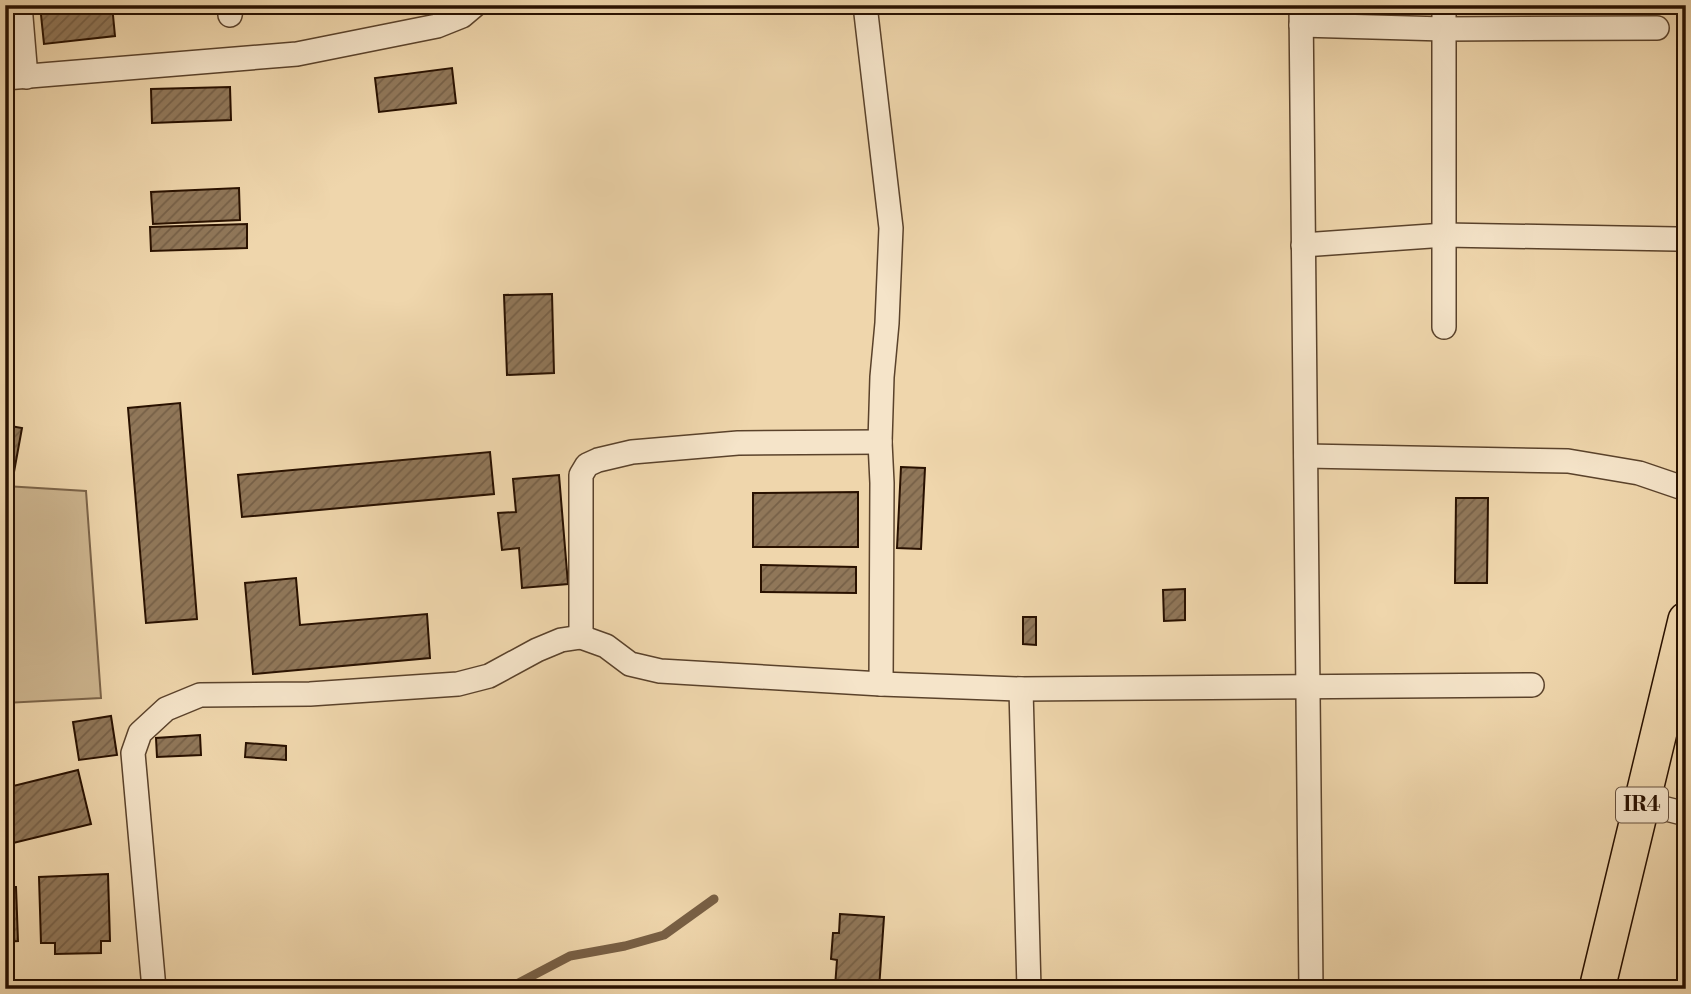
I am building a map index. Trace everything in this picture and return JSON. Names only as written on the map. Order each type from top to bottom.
[{"type":"main road","name":"IR4","points":[[1597,989],[1686,620]]},
{"type":"street","points":[[20,5],[15,78],[297,54],[437,26],[462,16],[475,5]]},
{"type":"street","points":[[865,5],[891,228],[880,442],[881,684]]},
{"type":"street","points":[[1444,5],[1444,327]]},
{"type":"street","points":[[1311,989],[1301,15],[1444,29],[1657,28]]},
{"type":"street","points":[[1303,245],[1445,235],[1676,240]]},
{"type":"street","points":[[581,637],[581,475],[587,465],[632,452],[738,443],[880,442]]},
{"type":"street","points":[[1306,456],[1568,461],[1639,473],[1686,489]]},
{"type":"street","points":[[154,989],[133,753],[140,733],[166,709],[200,695],[310,694],[457,684],[489,676],[561,640],[581,637],[607,646],[630,664],[660,671],[881,684],[1021,689],[1532,685]]},
{"type":"street","points":[[1021,689],[1029,989]]},
{"type":"street","points":[[1643,803],[1686,814]]},
{"type":"shaded area","points":[[5,486],[86,491],[101,698],[5,703]]},
{"type":"building","points":[[40,5],[112,5],[115,36],[44,44]]},
{"type":"building","points":[[452,68],[456,103],[379,112],[375,78]]},
{"type":"building","points":[[230,87],[231,120],[152,123],[151,89]]},
{"type":"building","points":[[239,188],[240,220],[153,224],[151,192]]},
{"type":"building","points":[[247,224],[247,248],[151,251],[150,227]]},
{"type":"building","points":[[552,294],[554,373],[507,375],[504,295]]},
{"type":"building","points":[[180,403],[197,619],[146,623],[128,408]]},
{"type":"building","points":[[5,425],[22,428],[14,472],[5,470]]},
{"type":"building","points":[[490,452],[494,494],[242,517],[238,475]]},
{"type":"building","points":[[901,467],[925,468],[921,549],[897,548]]},
{"type":"building","points":[[559,475],[568,584],[522,588],[519,548],[502,550],[498,513],[516,512],[513,479]]},
{"type":"building","points":[[858,492],[858,547],[753,547],[753,493]]},
{"type":"building","points":[[1456,498],[1488,498],[1487,583],[1455,583]]},
{"type":"building","points":[[761,565],[856,567],[856,593],[761,592]]},
{"type":"building","points":[[296,578],[300,625],[427,614],[430,658],[253,674],[245,583]]},
{"type":"building","points":[[1185,589],[1185,620],[1164,621],[1163,590]]},
{"type":"building","points":[[1023,617],[1036,617],[1036,645],[1023,644]]},
{"type":"building","points":[[111,716],[117,755],[79,760],[73,722]]},
{"type":"building","points":[[200,735],[201,755],[157,757],[156,738]]},
{"type":"building","points":[[246,743],[286,746],[286,760],[245,757]]},
{"type":"building","points":[[78,770],[91,824],[5,845],[5,788]]},
{"type":"building","points":[[108,874],[110,941],[101,941],[101,953],[55,954],[55,943],[41,943],[39,877]]},
{"type":"building","points":[[5,887],[16,887],[18,941],[5,942]]},
{"type":"building","points":[[840,914],[884,917],[879,989],[835,987],[837,960],[831,959],[833,933],[839,933]]},
{"type":"waterway","points":[[507,989],[570,956],[625,946],[664,935],[714,899]]}]
